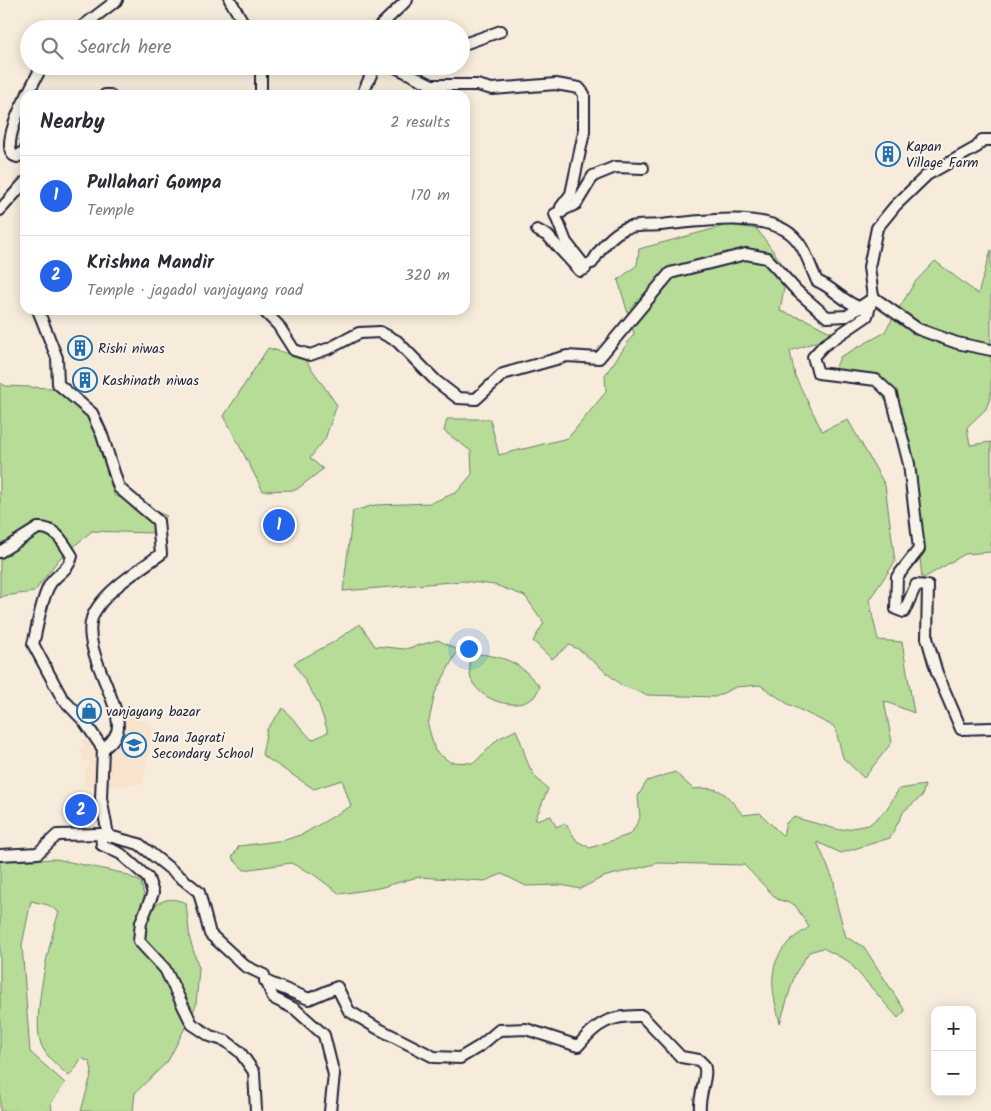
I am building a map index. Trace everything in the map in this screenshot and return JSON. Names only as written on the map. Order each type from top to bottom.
[{"type":"street","points":[[91,20],[117,0]]},
{"type":"street","points":[[230,0],[242,20]]},
{"type":"street","points":[[386,20],[407,0]]},
{"type":"street","points":[[470,42],[501,31]]},
{"type":"street","points":[[30,90],[37,75]]},
{"type":"street","points":[[261,75],[261,90]]},
{"type":"street","points":[[364,90],[371,75]]},
{"type":"street","points":[[413,75],[432,84],[477,85],[492,89],[556,84],[579,88],[584,94],[584,132],[571,194],[561,207],[562,212]]},
{"type":"street","points":[[20,109],[4,141],[5,150],[12,156],[16,157],[20,154]]},
{"type":"street","points":[[991,140],[982,140],[977,147],[927,175],[895,206],[878,228],[869,266],[874,297],[867,316],[823,346],[813,357],[818,373],[876,380],[891,394],[909,464],[919,550],[897,577],[896,609],[904,612],[916,585],[928,586],[927,638],[945,695],[961,729],[991,728]]},
{"type":"street","points":[[537,230],[548,236],[580,271],[585,269],[584,264],[572,251],[563,235],[556,214],[576,204],[593,176],[615,167],[643,168]]},
{"type":"street","points":[[0,210],[20,188]]},
{"type":"street","points":[[11,200],[20,195]]},
{"type":"street","points":[[584,264],[592,263],[602,246],[614,235],[627,228],[699,220],[749,221],[773,226],[791,234],[805,251],[817,281],[828,286],[844,301],[861,308]]},
{"type":"street","points":[[268,315],[278,325],[294,350],[310,355],[330,348],[359,333],[380,332],[397,341],[436,381],[458,398],[476,399],[503,374],[567,356],[599,358],[670,273],[746,254],[768,258],[797,291],[828,317],[847,316],[861,308],[874,297]]},
{"type":"street","points":[[874,297],[918,330],[957,344],[991,350]]},
{"type":"street","points":[[40,315],[58,358],[58,384],[92,413],[102,435],[119,488],[158,521],[161,554],[122,582],[93,616],[90,627],[95,655],[114,708],[118,730],[113,740],[103,749]]},
{"type":"street","points":[[0,552],[38,528],[44,528],[55,532],[72,556],[70,563],[63,572],[52,580],[48,589],[33,644],[62,698],[84,721],[103,749],[102,846],[121,854],[148,878],[153,893],[141,922],[139,941],[165,969],[192,1024],[210,1036],[226,1041],[240,1052],[254,1072],[256,1111]]},
{"type":"street","points":[[0,855],[38,853],[57,835],[101,834],[139,844],[199,892],[210,934],[244,966],[264,975],[273,998],[295,1009],[324,1035],[332,1059],[334,1075],[330,1111]]},
{"type":"street","points":[[265,981],[309,999],[337,987],[349,1011],[377,1028],[434,1057],[460,1058],[480,1046],[499,1030],[526,1029],[578,1046],[588,1033],[603,1022],[621,1015],[642,1016],[681,1058],[699,1060],[704,1065],[706,1074],[699,1100],[700,1111]]},
{"type":"shaded area","name":"Jana Jagrati Secondary School","points":[[129,713],[153,727],[143,784],[105,788],[107,762],[112,752],[125,737],[124,726]]},
{"type":"shaded area","points":[[80,739],[96,744],[99,761],[97,789],[84,787],[84,774],[90,762],[84,762],[79,750],[85,747]]},
{"type":"green space","points":[[728,225],[757,229],[787,270],[780,311],[807,320],[836,335],[790,351],[795,376],[822,431],[848,420],[885,485],[895,562],[869,600],[878,640],[902,642],[914,713],[884,701],[892,742],[864,778],[843,758],[835,727],[788,704],[760,685],[736,687],[715,697],[647,695],[621,685],[580,650],[569,645],[552,659],[533,641],[544,623],[525,596],[495,585],[463,581],[343,591],[353,511],[375,505],[431,503],[457,492],[472,474],[471,451],[444,431],[447,419],[490,419],[499,455],[568,438],[606,392],[605,375],[634,334],[618,280],[637,265],[639,249]]},
{"type":"green space","points":[[991,250],[991,396],[986,409],[967,427],[970,445],[991,442],[991,552],[965,554],[922,579],[912,477],[895,415],[873,382],[834,372],[840,357],[884,333],[915,282],[935,261],[978,294]]},
{"type":"green space","points":[[268,348],[304,358],[337,405],[325,439],[310,458],[323,469],[296,490],[263,491],[224,416]]},
{"type":"green space","points":[[0,383],[6,386],[74,389],[93,406],[112,447],[114,495],[167,516],[151,533],[92,531],[59,559],[34,592],[0,598]]},
{"type":"green space","points":[[360,624],[375,646],[405,649],[438,640],[458,650],[435,693],[428,725],[435,751],[450,762],[474,763],[498,739],[516,730],[530,769],[548,789],[535,820],[551,816],[556,827],[565,823],[577,841],[590,848],[631,834],[640,818],[638,796],[647,781],[675,772],[693,789],[717,790],[727,796],[743,815],[760,813],[783,836],[786,823],[793,817],[840,830],[869,825],[886,810],[899,789],[925,785],[922,796],[904,811],[890,838],[841,853],[817,842],[834,881],[836,902],[846,937],[864,947],[905,1011],[898,1018],[848,961],[823,948],[809,952],[795,974],[780,1023],[773,992],[776,962],[790,941],[809,927],[795,905],[777,899],[744,865],[659,863],[603,877],[580,889],[561,885],[526,886],[502,874],[485,881],[418,877],[379,888],[340,894],[313,874],[291,863],[244,870],[232,858],[239,846],[285,840],[303,834],[351,806],[342,780],[314,789],[262,755],[267,729],[283,708],[312,740],[328,732],[318,702],[294,663],[332,643]]},
{"type":"green space","points":[[480,654],[507,660],[521,668],[540,687],[535,696],[526,702],[508,704],[499,702],[482,693],[471,679],[470,672],[470,660]]},
{"type":"green space","points":[[56,859],[122,873],[141,882],[145,900],[139,914],[145,915],[154,906],[164,901],[174,900],[186,903],[190,940],[199,968],[196,1006],[168,1061],[135,1093],[133,1111],[81,1111],[92,1072],[90,1062],[81,1058],[69,1076],[53,1062],[41,1044],[38,1017],[40,998],[47,959],[59,912],[48,905],[31,901],[22,945],[30,1052],[65,1083],[51,1103],[52,1111],[0,1111],[0,861]]},
{"type":"place","name":"Kapan Village Farm","points":[[888,154]]},
{"type":"place","name":"Rishi niwas","points":[[80,348]]},
{"type":"place","name":"Kashinath niwas","points":[[85,380]]},
{"type":"place","name":"Pullahari Gompa","points":[[279,525]]},
{"type":"place","name":"vanjayang bazar","points":[[89,711]]},
{"type":"place","name":"Jana Jagrati Secondary School","points":[[134,745]]},
{"type":"place","name":"Krishna Mandir","points":[[81,810]]}]
